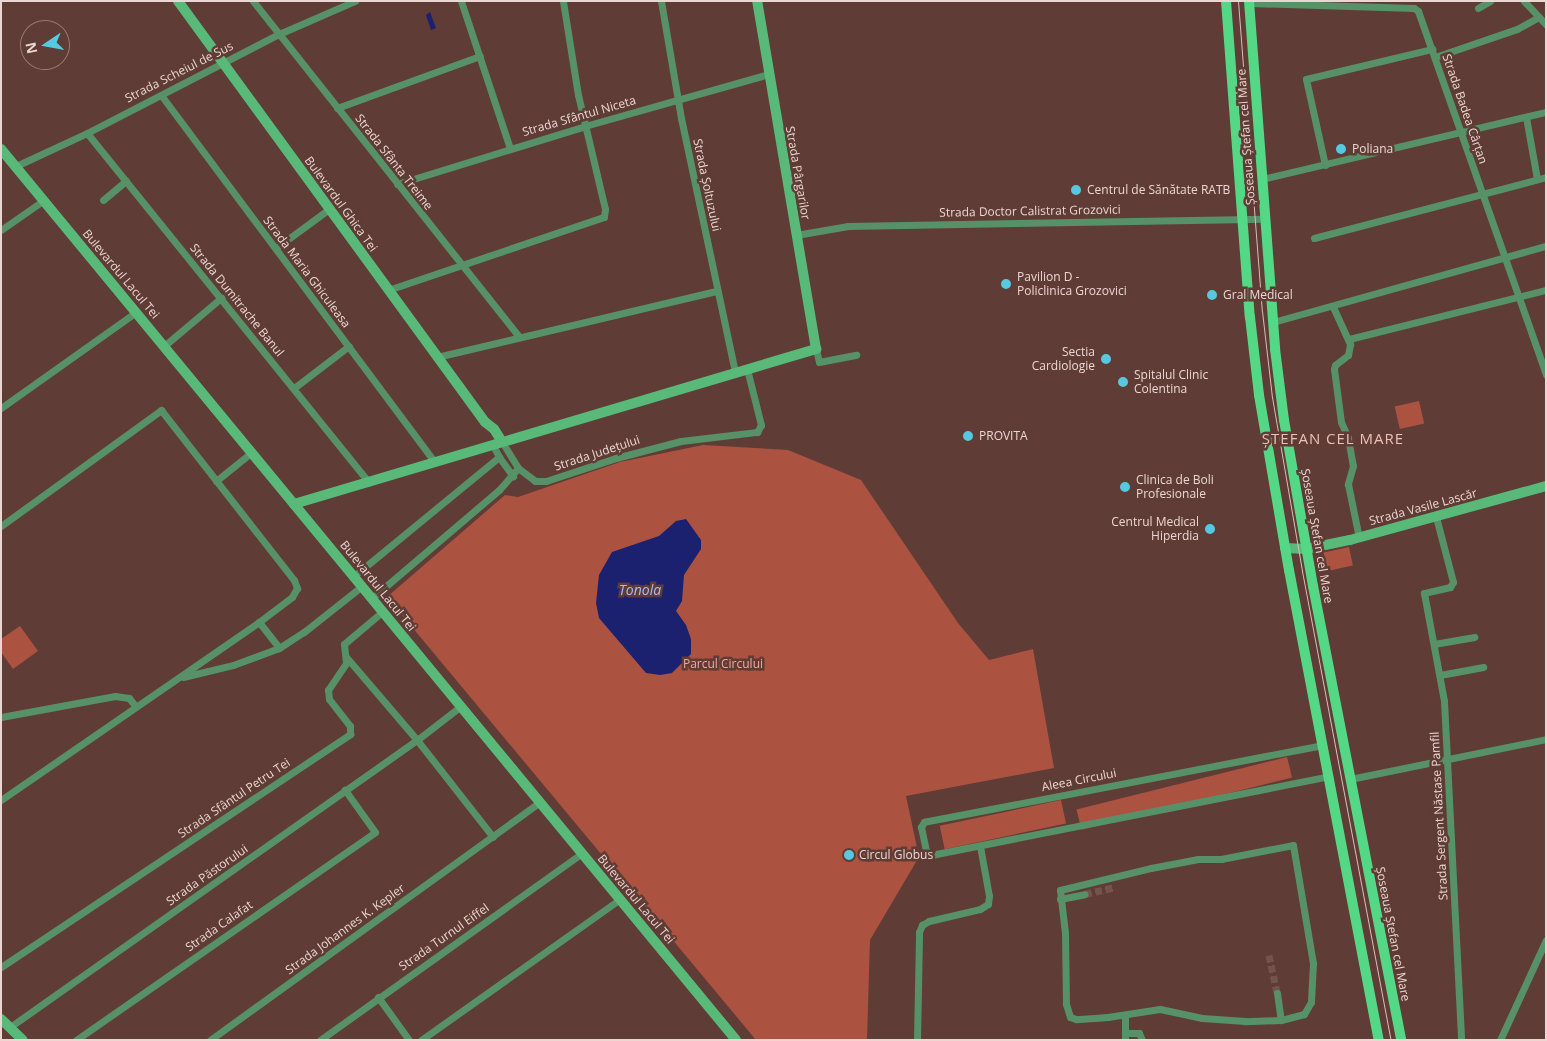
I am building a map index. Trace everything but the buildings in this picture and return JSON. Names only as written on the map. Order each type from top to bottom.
[{"type":"main road","name":"Șoseaua Ștefan cel Mare","points":[[1226,1],[1258,388],[1285,548],[1379,1040]]},
{"type":"main road","name":"Șoseaua Ștefan cel Mare","points":[[1249,2],[1273,322],[1283,412],[1306,549],[1401,1040]]},
{"type":"street","name":"Bulevardul Ghica Tei","points":[[178,1],[437,357],[485,422],[494,429],[497,444]]},
{"type":"street","name":"Strada Sfânta Treime","points":[[253,1],[519,337]]},
{"type":"street","name":"Strada Scheiul de Sus","points":[[16,166],[87,133],[279,34],[355,1]]},
{"type":"street","points":[[461,1],[510,148]]},
{"type":"street","points":[[388,290],[460,264],[604,217],[606,209],[584,126],[563,1]]},
{"type":"street","name":"Strada Șoltuzului","points":[[661,1],[678,99],[735,373]]},
{"type":"street","name":"Strada Pârgarilor","points":[[757,1],[816,349]]},
{"type":"street","points":[[1478,8],[1490,1]]},
{"type":"street","points":[[1524,1],[1546,25]]},
{"type":"street","name":"Strada Badea Cârțan","points":[[1249,2],[1414,8],[1420,13],[1546,375]]},
{"type":"street","points":[[1435,58],[1517,29],[1539,17]]},
{"type":"street","points":[[1325,164],[1306,79],[1432,49]]},
{"type":"street","points":[[337,108],[480,56]]},
{"type":"street","name":"Strada Sfântul Niceta","points":[[397,184],[584,126],[769,74]]},
{"type":"street","name":"Strada Maria Ghiculeasa","points":[[162,95],[435,462]]},
{"type":"street","points":[[1262,179],[1546,112]]},
{"type":"street","points":[[1526,117],[1537,179]]},
{"type":"street","name":"Strada Dumitrache Banul","points":[[87,133],[369,482]]},
{"type":"street","name":"Bulevardul Lacul Tei","points":[[1,149],[736,1040]]},
{"type":"street","points":[[1314,238],[1482,192],[1546,177]]},
{"type":"street","points":[[103,200],[126,181]]},
{"type":"street","points":[[2,227],[44,200]]},
{"type":"street","points":[[276,248],[329,209]]},
{"type":"street","name":"Strada Doctor Calistrat Grozovici","points":[[796,235],[848,226],[1265,219]]},
{"type":"street","points":[[1273,322],[1333,307],[1546,246]]},
{"type":"street","points":[[1349,339],[1546,290]]},
{"type":"street","points":[[437,357],[717,291]]},
{"type":"street","points":[[164,346],[221,298]]},
{"type":"street","points":[[1333,307],[1349,339],[1348,355],[1334,369],[1341,422],[1346,432],[1353,466],[1349,489],[1359,538]]},
{"type":"street","points":[[1,408],[136,312]]},
{"type":"street","points":[[294,388],[349,346]]},
{"type":"street","points":[[294,504],[816,349],[819,362],[856,355]]},
{"type":"street","name":"Strada Județului","points":[[518,468],[535,480],[546,482],[616,458],[681,442],[757,432],[761,425],[747,369]]},
{"type":"street","points":[[1,526],[161,410],[294,580],[297,588],[292,597],[259,622],[1,800]]},
{"type":"street","points":[[372,598],[500,490],[513,476],[518,468],[497,444]]},
{"type":"street","points":[[497,444],[499,457],[513,476]]},
{"type":"street","points":[[216,481],[252,452]]},
{"type":"street","points":[[354,576],[499,457]]},
{"type":"street","name":"Strada Vasile Lascăr","points":[[1285,548],[1306,549],[1359,538],[1546,486]]},
{"type":"street","name":"Strada Sergent Năstase Pamfil","points":[[1436,517],[1453,582],[1450,587],[1424,593],[1444,701],[1461,1040]]},
{"type":"street","points":[[180,678],[233,665],[279,648],[304,632],[362,586]]},
{"type":"street","name":"Strada Sfântul Petru Tei","points":[[1,967],[350,734],[350,726],[328,695],[328,690],[342,671],[347,658],[343,650],[344,644],[383,612]]},
{"type":"street","points":[[259,622],[279,648]]},
{"type":"street","points":[[1434,644],[1474,637]]},
{"type":"street","points":[[347,658],[417,740],[493,836]]},
{"type":"street","points":[[1440,675],[1483,667]]},
{"type":"street","points":[[1,717],[123,696],[128,698],[136,708]]},
{"type":"street","name":"Strada Păstorului","points":[[10,1027],[417,740],[461,706]]},
{"type":"street","points":[[1350,779],[1546,739]]},
{"type":"street","name":"Aleea Circului","points":[[1324,745],[922,824],[928,854],[980,846],[1329,776]]},
{"type":"street","name":"Strada Calafat","points":[[76,1040],[375,832],[345,790]]},
{"type":"street","name":"Strada Johannes K. Kepler","points":[[210,1040],[540,802]]},
{"type":"street","points":[[1293,845],[1307,918],[1313,964],[1311,1002],[1307,1011],[1298,1017],[1282,1020],[1202,1018],[1164,1009],[1125,1015],[1076,1019],[1070,1017],[1067,1012],[1065,933],[1060,899],[1060,890],[1151,868],[1198,859],[1221,859],[1293,845]]},
{"type":"street","points":[[917,1040],[920,932],[922,925],[929,921],[980,909],[988,904],[990,896],[980,846]]},
{"type":"street","name":"Strada Turnul Eiffel","points":[[320,1040],[582,853]]},
{"type":"street","points":[[1060,899],[1085,894]]},
{"type":"street","points":[[420,1040],[620,899]]},
{"type":"street","points":[[1500,1040],[1546,940]]},
{"type":"street","points":[[1277,993],[1282,1020]]},
{"type":"street","points":[[378,998],[409,1040]]},
{"type":"street","points":[[1125,1015],[1125,1036],[1139,1033],[1142,1040]]},
{"type":"street","points":[[1,1019],[23,1040]]},
{"type":"green space","points":[[1419,401],[1424,423],[1400,429],[1395,407]]},
{"type":"green space","name":"Parcul Circului","points":[[703,445],[788,450],[861,480],[958,623],[989,660],[1033,649],[1054,768],[906,796],[919,857],[870,940],[867,1040],[756,1040],[387,597],[505,495],[518,497],[620,462]]},
{"type":"green space","points":[[1349,547],[1353,566],[1328,571],[1324,552]]},
{"type":"green space","points":[[20,626],[38,651],[13,669],[1,652],[1,639]]},
{"type":"green space","points":[[1287,757],[1292,777],[1082,830],[1076,809]]},
{"type":"green space","points":[[1061,800],[1066,823],[945,849],[940,826]]},
{"type":"water","points":[[430,12],[436,28],[431,30],[426,15]]},
{"type":"water","name":"Tonola","points":[[686,519],[701,540],[701,549],[684,575],[682,601],[676,611],[686,625],[691,639],[691,654],[672,673],[660,675],[646,673],[599,618],[596,603],[599,575],[612,552],[659,536],[676,521]]},
{"type":"tunnel","points":[[1085,894],[1115,887]]},
{"type":"tunnel","points":[[1269,955],[1277,993]]},
{"type":"tram line","points":[[1238,1],[1262,311],[1272,397],[1302,571],[1391,1040]]},
{"type":"place","name":"Poliana","points":[[1341,149]]},
{"type":"place","name":"Centrul de Sănătate RATB","points":[[1076,190]]},
{"type":"place","name":"Pavilion D - Policlinica Grozovici","points":[[1006,284]]},
{"type":"place","name":"Gral Medical","points":[[1212,295]]},
{"type":"place","name":"Sectia Cardiologie","points":[[1106,359]]},
{"type":"place","name":"Spitalul Clinic Colentina","points":[[1123,382]]},
{"type":"place","name":"PROVITA","points":[[968,436]]},
{"type":"place","name":"Clinica de Boli Profesionale","points":[[1125,487]]},
{"type":"place","name":"Centrul Medical Hiperdia","points":[[1210,529]]},
{"type":"place","name":"Circul Globus","points":[[849,855]]},
{"type":"district","name":"ȘTEFAN CEL MARE","points":[[1333,439]]}]
